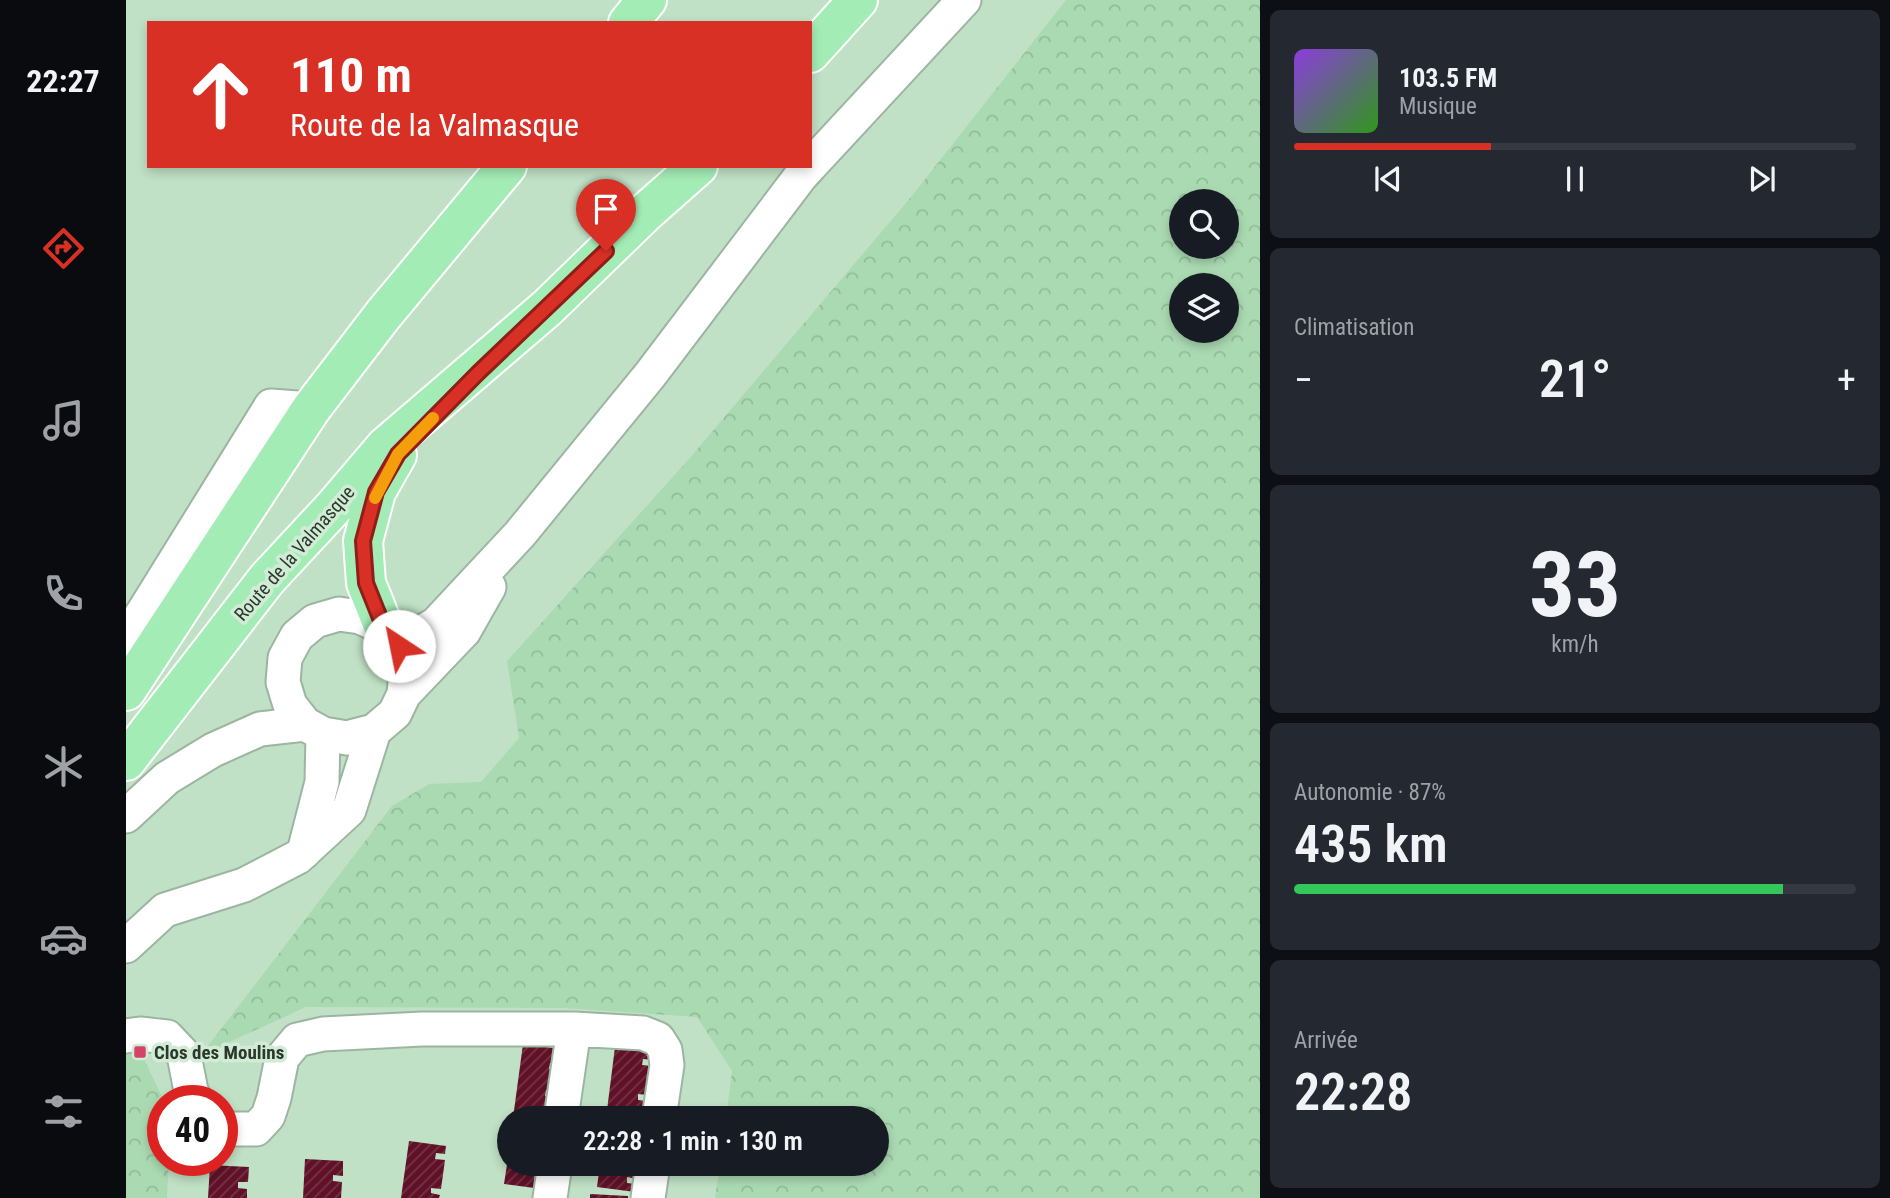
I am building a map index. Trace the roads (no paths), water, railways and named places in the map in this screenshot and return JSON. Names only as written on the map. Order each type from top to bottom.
[{"type":"main road","points":[[630,21],[647,0]]},
{"type":"main road","points":[[812,51],[858,0]]},
{"type":"main road","points":[[126,691],[310,409],[383,315],[505,168]]},
{"type":"main road","name":"Route de la Valmasque","points":[[126,761],[267,579],[385,447],[547,308],[696,168]]},
{"type":"main road","points":[[392,637],[366,583],[363,541],[376,492],[398,454],[547,308]]},
{"type":"street","points":[[812,164],[964,0]]},
{"type":"street","points":[[392,637],[436,624],[520,534],[650,375],[808,168]]},
{"type":"street","points":[[126,637],[152,600],[271,406],[310,409]]},
{"type":"street","points":[[126,816],[167,778],[213,750],[260,729],[314,729],[347,737],[374,731],[395,713],[404,694],[464,631],[520,534]]},
{"type":"street","points":[[304,852],[322,782],[314,729],[290,705],[283,682],[285,658],[297,636],[315,621],[339,614],[360,617],[392,637],[406,670],[404,694]]},
{"type":"street","points":[[126,946],[164,910],[244,885],[304,852],[349,810],[374,731]]},
{"type":"street","points":[[238,1129],[256,1129],[268,1116],[282,1058],[297,1040],[323,1034],[422,1028],[643,1033],[658,1039],[665,1050],[667,1065],[661,1106]]},
{"type":"street","points":[[563,1106],[574,1030]]},
{"type":"street","points":[[126,1036],[140,1034],[167,1037],[184,1055],[190,1085]]},
{"type":"street","points":[[550,1198],[553,1176]]},
{"type":"street","points":[[648,1198],[651,1176]]},
{"type":"place","name":"Clos des Moulins","points":[[140,1052]]}]
